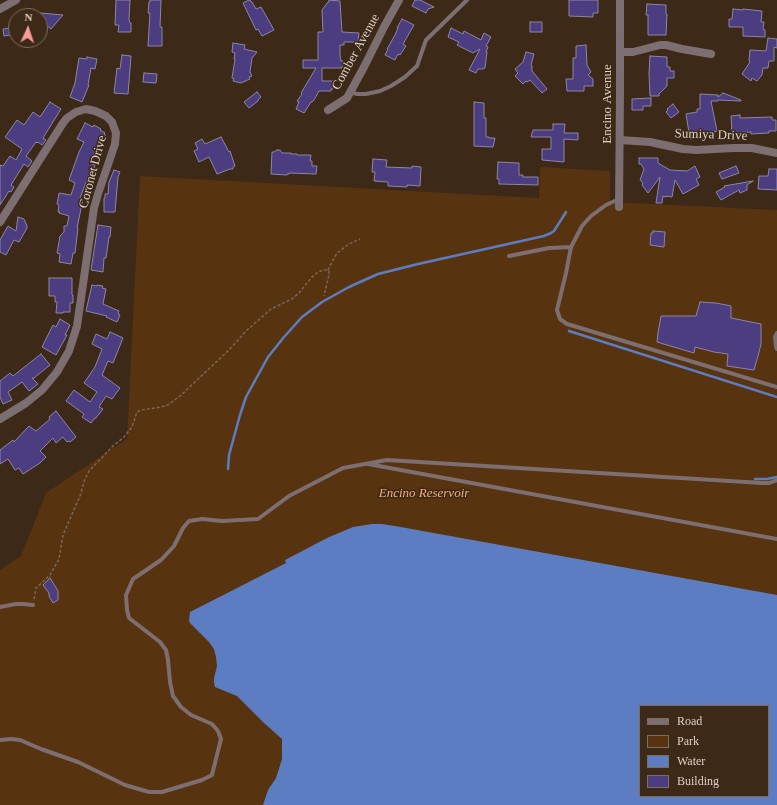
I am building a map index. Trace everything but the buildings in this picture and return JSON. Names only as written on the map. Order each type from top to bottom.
[{"type":"street","points":[[0,8],[16,0]]},
{"type":"street","name":"Comber Avenue","points":[[328,110],[347,98],[399,0]]},
{"type":"street","name":"Encino Avenue","points":[[619,203],[620,0]]},
{"type":"street","points":[[620,52],[633,52],[666,45],[710,54]]},
{"type":"street","name":"Coronet Drive","points":[[0,222],[67,118],[76,112],[86,109],[106,116],[112,122],[116,133],[115,144],[94,208],[77,326],[69,351],[57,372],[42,390],[26,403],[0,419]]},
{"type":"street","name":"Sumiya Drive","points":[[620,140],[650,142],[696,150],[752,148],[777,154]]},
{"type":"lane","points":[[350,92],[366,94],[380,91],[405,77],[417,66],[426,40],[467,0]]},
{"type":"lane","points":[[619,203],[606,205],[591,216],[582,226],[571,247],[557,310],[560,319],[567,324],[777,387]]},
{"type":"lane","points":[[509,256],[549,248],[571,247]]},
{"type":"lane","points":[[777,333],[775,337],[777,349]]},
{"type":"lane","points":[[0,740],[20,740],[78,762],[125,784],[149,792],[162,792],[202,780],[212,775],[221,739],[218,731],[212,724],[191,715],[181,707],[173,696],[166,650],[160,642],[129,618],[126,595],[133,579],[161,560],[174,546],[183,528],[189,521],[202,519],[222,521],[258,519],[290,496],[343,468],[387,460],[762,483],[769,483],[777,480]]},
{"type":"lane","points":[[364,464],[777,539]]},
{"type":"lane","points":[[0,607],[9,604],[33,605]]},
{"type":"path","points":[[324,296],[329,275],[328,270],[337,253],[349,244],[360,239]]},
{"type":"path","points":[[33,605],[36,588],[50,575],[59,559],[62,536],[80,496],[84,479],[89,471],[113,446],[124,437],[132,427],[137,412],[168,405],[180,396],[262,317],[271,310],[292,299],[318,272],[328,270]]},
{"type":"green space","name":"Encino Reservoir","points":[[540,167],[610,171],[610,202],[777,210],[777,805],[0,805],[0,570],[21,556],[46,493],[127,439],[140,176],[539,198]]},
{"type":"water","name":"Encino Reservoir","points":[[382,524],[777,595],[777,805],[263,805],[268,790],[276,778],[282,759],[282,739],[237,696],[215,687],[214,678],[217,666],[214,649],[190,623],[190,612],[286,563],[285,560],[327,538],[353,527]]},
{"type":"waterway","points":[[228,469],[229,455],[246,397],[268,357],[302,317],[322,302],[349,287],[378,274],[544,236],[554,231],[566,212]]},
{"type":"waterway","points":[[569,331],[777,397]]},
{"type":"waterway","points":[[755,479],[777,477]]}]
